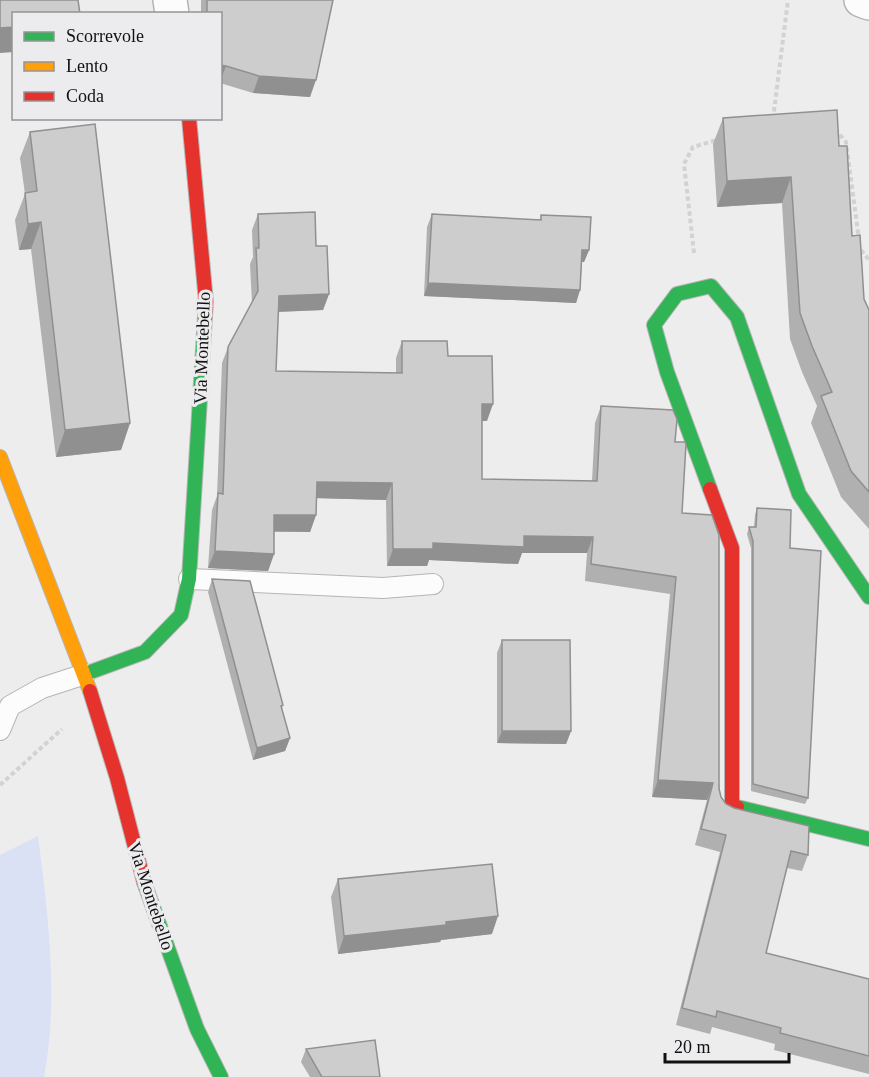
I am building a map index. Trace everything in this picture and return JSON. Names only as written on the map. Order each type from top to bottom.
[{"type":"street","points":[[861,0],[869,3]]},
{"type":"street","name":"Via Montebello","points":[[85,674],[145,652],[181,615],[189,579],[206,302],[189,120]]},
{"type":"street","points":[[869,597],[799,494],[737,317],[711,286],[677,294],[654,325],[667,372],[732,548],[732,806],[869,839]]},
{"type":"street","name":"Via Montebello","points":[[0,457],[85,674],[117,778],[139,870],[198,1029],[221,1077]]},
{"type":"lane","points":[[189,579],[383,588],[433,584]]},
{"type":"lane","name":"Via Montebello","points":[[0,730],[10,706],[42,688],[85,674]]},
{"type":"path","points":[[772,126],[788,0]]},
{"type":"path","points":[[832,125],[846,142],[861,253],[869,260]]},
{"type":"path","points":[[698,289],[684,164],[693,147],[727,138]]},
{"type":"path","points":[[0,785],[93,701]]},
{"type":"shaded area","points":[[38,836],[48,926],[51,987],[51,1017],[44,1077],[0,1077],[0,855]]},
{"type":"building","points":[[0,0],[78,0],[80,12],[12,12],[12,27],[0,28]]},
{"type":"building","points":[[207,0],[333,0],[316,80],[259,76],[222,65],[222,12],[207,12]]},
{"type":"building","points":[[837,110],[839,146],[847,146],[852,236],[860,235],[864,299],[869,310],[869,492],[851,471],[821,396],[832,392],[800,313],[791,177],[727,181],[723,118]]},
{"type":"building","points":[[95,124],[130,423],[65,430],[41,222],[28,224],[25,193],[37,191],[30,132]]},
{"type":"building","points":[[315,212],[316,246],[327,246],[329,294],[279,296],[276,371],[402,373],[402,341],[447,341],[448,356],[492,356],[493,404],[482,404],[482,479],[597,481],[601,406],[673,410],[677,419],[675,442],[686,444],[682,513],[712,515],[719,535],[719,789],[721,797],[726,804],[734,808],[809,826],[808,855],[791,851],[766,953],[869,979],[869,1056],[780,1033],[781,1028],[717,1011],[716,1017],[682,1008],[726,835],[701,829],[713,783],[658,780],[676,577],[591,564],[593,537],[524,536],[524,547],[433,543],[433,549],[393,549],[392,483],[317,482],[316,515],[274,515],[274,554],[215,551],[218,493],[223,494],[228,347],[258,291],[256,248],[259,248],[258,214]]},
{"type":"building","points":[[432,214],[541,220],[541,215],[591,217],[589,250],[582,250],[580,290],[428,283]]},
{"type":"building","points":[[757,508],[791,510],[790,548],[821,551],[808,798],[753,784],[753,541],[749,527],[756,527]]},
{"type":"building","points":[[212,579],[250,581],[290,738],[257,748]]},
{"type":"building","points":[[502,640],[570,640],[571,731],[502,731]]},
{"type":"building","points":[[492,864],[498,916],[446,922],[446,925],[344,936],[338,879]]},
{"type":"building","points":[[375,1040],[380,1077],[322,1077],[306,1049]]},
{"type":"traffic: fast","points":[[710,489],[667,372],[654,325],[677,294],[711,286],[737,317],[799,494],[869,597]]},
{"type":"traffic: fast","points":[[85,674],[145,652],[181,615],[189,579],[205,316]]},
{"type":"traffic: fast","points":[[737,807],[869,839]]},
{"type":"traffic: fast","points":[[144,882],[197,1029],[221,1077]]},
{"type":"traffic: slow","points":[[0,457],[90,691]]},
{"type":"traffic: jam","points":[[189,120],[206,302],[205,316]]},
{"type":"traffic: jam","points":[[710,489],[732,548],[732,806],[737,807]]},
{"type":"traffic: jam","points":[[90,691],[117,778],[144,882]]}]
